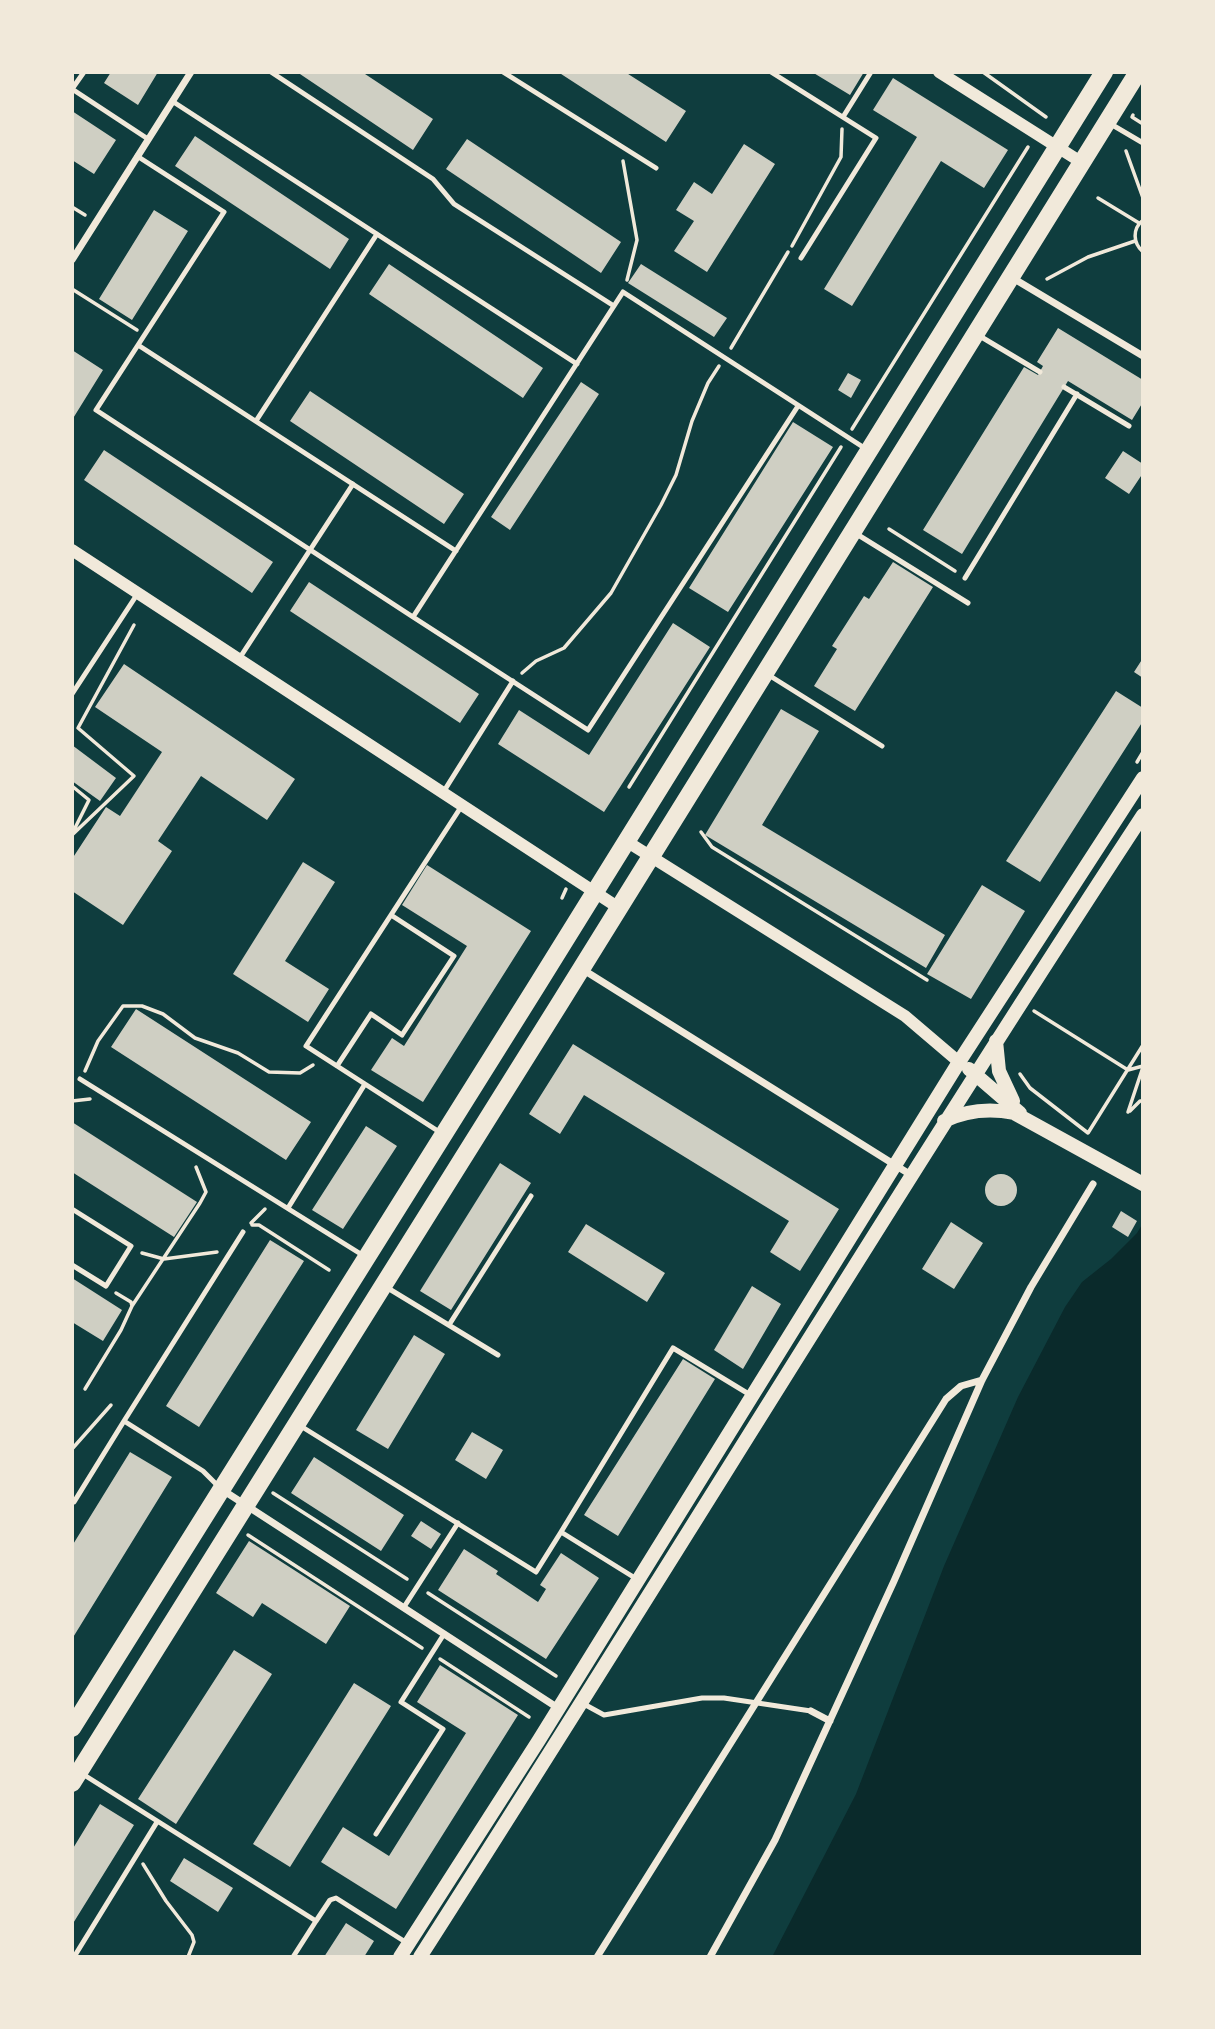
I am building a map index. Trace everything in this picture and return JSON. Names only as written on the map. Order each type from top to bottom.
[{"type":"main road","points":[[72,1728],[1104,72]]},
{"type":"main road","points":[[75,1777],[1138,72]]},
{"type":"main road","points":[[400,1957],[895,1165],[1143,778]]},
{"type":"main road","points":[[420,1957],[996,1040],[1143,815]]},
{"type":"main road","points":[[996,1040],[997,1061],[1002,1080],[1024,1116]]},
{"type":"main road","points":[[960,1062],[1024,1116],[1143,1184]]},
{"type":"main road","points":[[909,1144],[930,1127],[961,1114],[982,1110],[1024,1116]]},
{"type":"street","points":[[72,260],[191,72]]},
{"type":"street","points":[[939,72],[1081,162]]},
{"type":"street","points":[[1010,277],[1143,356]]},
{"type":"street","points":[[72,550],[619,908]]},
{"type":"street","points":[[626,841],[905,1016],[960,1062]]},
{"type":"street","points":[[581,968],[911,1175]]},
{"type":"street","points":[[710,1957],[775,1840],[982,1380],[1031,1287],[1093,1184]]},
{"type":"street","points":[[597,1957],[946,1399],[961,1386],[982,1380]]},
{"type":"street","points":[[221,1489],[558,1708]]},
{"type":"street","points":[[811,1711],[830,1721]]},
{"type":"lane","points":[[84,72],[72,89],[148,139]]},
{"type":"lane","points":[[271,72],[432,179],[454,204],[614,306]]},
{"type":"lane","points":[[503,72],[656,168]]},
{"type":"lane","points":[[771,72],[876,138],[801,258]]},
{"type":"lane","points":[[843,117],[871,72]]},
{"type":"lane","points":[[172,101],[577,364]]},
{"type":"lane","points":[[1107,121],[1143,143]]},
{"type":"lane","points":[[137,156],[224,212],[96,410],[588,730],[798,406]]},
{"type":"lane","points":[[256,421],[377,234]]},
{"type":"lane","points":[[413,617],[623,292],[868,451]]},
{"type":"lane","points":[[975,334],[1040,372]]},
{"type":"lane","points":[[138,345],[456,551]]},
{"type":"lane","points":[[1064,387],[1129,426]]},
{"type":"lane","points":[[965,578],[1077,394]]},
{"type":"lane","points":[[239,659],[353,484]]},
{"type":"lane","points":[[852,531],[968,603]]},
{"type":"lane","points":[[72,694],[138,593]]},
{"type":"lane","points":[[765,672],[883,746]]},
{"type":"lane","points":[[443,793],[513,681]]},
{"type":"lane","points":[[443,1135],[306,1046],[462,805]]},
{"type":"lane","points":[[337,1066],[371,1014],[402,1035],[454,956],[391,915]]},
{"type":"lane","points":[[80,1079],[366,1257]]},
{"type":"lane","points":[[288,1208],[365,1084]]},
{"type":"lane","points":[[449,1325],[531,1196]]},
{"type":"lane","points":[[72,1209],[131,1246],[106,1286],[72,1265]]},
{"type":"lane","points":[[73,1503],[243,1232]]},
{"type":"lane","points":[[383,1286],[498,1355]]},
{"type":"lane","points":[[296,1423],[536,1572],[673,1348],[752,1396]]},
{"type":"lane","points":[[124,1421],[204,1471],[221,1489]]},
{"type":"lane","points":[[404,1607],[458,1524]]},
{"type":"lane","points":[[561,1532],[638,1580]]},
{"type":"lane","points":[[376,1833],[443,1729],[401,1702],[444,1634]]},
{"type":"lane","points":[[582,1703],[604,1715],[702,1698],[758,1702],[811,1711]]},
{"type":"lane","points":[[75,1777],[157,1822],[316,1921]]},
{"type":"lane","points":[[74,1957],[157,1822]]},
{"type":"lane","points":[[293,1957],[330,1900],[336,1898],[409,1943]]},
{"type":"path","points":[[983,72],[1046,117]]},
{"type":"path","points":[[513,681],[536,661],[564,648],[611,593],[662,505],[676,475],[686,437],[708,383],[779,270],[841,157],[843,117]]},
{"type":"path","points":[[1132,117],[1143,124]]},
{"type":"path","points":[[629,787],[1036,134]]},
{"type":"path","points":[[620,145],[637,240],[623,292]]},
{"type":"path","points":[[1126,151],[1143,198]]},
{"type":"path","points":[[1098,198],[1141,222],[1135,233],[1135,241],[1143,252]]},
{"type":"path","points":[[1047,279],[1088,257],[1135,241]]},
{"type":"path","points":[[72,289],[144,335]]},
{"type":"path","points":[[889,530],[965,578]]},
{"type":"path","points":[[72,835],[134,776],[78,728],[137,620]]},
{"type":"path","points":[[72,786],[89,800],[72,835]]},
{"type":"path","points":[[701,832],[712,847],[927,980]]},
{"type":"path","points":[[80,1079],[98,1041],[123,1006],[142,1006],[163,1014],[195,1038],[238,1053],[270,1072],[300,1073],[312,1068],[321,1055]]},
{"type":"path","points":[[1032,1010],[1128,1070],[1143,1067],[1128,1112],[1143,1101]]},
{"type":"path","points":[[1018,1071],[1030,1088],[1088,1133],[1143,1045]]},
{"type":"path","points":[[85,1389],[132,1306],[205,1192],[190,1147]]},
{"type":"path","points":[[274,1199],[249,1225],[259,1225],[329,1269]]},
{"type":"path","points":[[131,1246],[143,1253],[164,1259],[232,1250]]},
{"type":"path","points":[[106,1286],[131,1302],[132,1306]]},
{"type":"path","points":[[72,1449],[111,1405]]},
{"type":"path","points":[[248,1535],[529,1717]]},
{"type":"path","points":[[137,1855],[166,1901],[192,1935],[194,1942],[188,1957]]},
{"type":"water","points":[[1143,1223],[1143,1957],[772,1957],[856,1794],[944,1566],[1018,1397],[1065,1307],[1082,1282],[1111,1259],[1137,1233]]},
{"type":"building","points":[[111,72],[158,72],[138,105],[104,83]]},
{"type":"building","points":[[297,72],[362,72],[433,119],[413,150]]},
{"type":"building","points":[[558,72],[625,72],[686,111],[666,142]]},
{"type":"building","points":[[812,72],[864,72],[850,95]]},
{"type":"building","points":[[893,78],[1008,150],[984,188],[941,161],[852,306],[824,289],[917,137],[873,110]]},
{"type":"building","points":[[72,111],[116,140],[94,174],[72,160]]},
{"type":"building","points":[[195,136],[349,239],[330,269],[175,166]]},
{"type":"building","points":[[467,139],[621,242],[601,273],[446,169]]},
{"type":"building","points":[[744,144],[775,164],[707,272],[674,251],[694,221],[676,210],[694,182],[712,194]]},
{"type":"building","points":[[154,210],[188,231],[132,320],[99,299]]},
{"type":"building","points":[[389,264],[543,368],[523,398],[369,294]]},
{"type":"building","points":[[641,264],[727,318],[714,337],[628,283]]},
{"type":"building","points":[[1058,328],[1143,380],[1143,402],[1132,420],[1068,381],[962,554],[923,530],[1024,367],[1038,375],[1043,366],[1037,362]]},
{"type":"building","points":[[72,350],[103,370],[72,420]]},
{"type":"building","points":[[848,373],[861,380],[851,398],[838,390]]},
{"type":"building","points":[[581,382],[599,394],[510,530],[491,517]]},
{"type":"building","points":[[310,391],[464,494],[444,524],[290,421]]},
{"type":"building","points":[[793,422],[833,447],[728,612],[689,588]]},
{"type":"building","points":[[104,450],[273,562],[252,593],[84,480]]},
{"type":"building","points":[[1123,451],[1143,464],[1143,473],[1129,494],[1105,478]]},
{"type":"building","points":[[893,562],[933,587],[855,711],[814,686],[837,649],[832,646],[864,596],[869,599]]},
{"type":"building","points":[[309,582],[479,694],[460,723],[290,611]]},
{"type":"building","points":[[673,623],[710,647],[604,812],[498,744],[519,710],[589,755]]},
{"type":"building","points":[[1143,658],[1143,678],[1134,672]]},
{"type":"building","points":[[124,664],[295,779],[267,820],[201,776],[158,841],[172,851],[123,925],[72,891],[72,859],[106,807],[120,816],[162,752],[95,707]]},
{"type":"building","points":[[1116,691],[1143,708],[1143,721],[1040,882],[1006,861]]},
{"type":"building","points":[[781,709],[819,731],[762,825],[945,935],[926,968],[705,835]]},
{"type":"building","points":[[72,745],[116,778],[100,801],[72,781]]},
{"type":"building","points":[[303,862],[335,882],[285,961],[329,989],[308,1022],[233,974]]},
{"type":"building","points":[[427,865],[531,931],[423,1102],[371,1070],[392,1038],[404,1046],[467,946],[402,905]]},
{"type":"building","points":[[982,885],[1025,911],[971,999],[927,974]]},
{"type":"building","points":[[136,1009],[311,1122],[286,1160],[111,1047]]},
{"type":"building","points":[[573,1044],[839,1209],[800,1271],[770,1252],[789,1221],[584,1095],[560,1134],[529,1114]]},
{"type":"building","points":[[72,1122],[197,1202],[174,1237],[72,1172]]},
{"type":"building","points":[[366,1126],[397,1146],[343,1229],[312,1210]]},
{"type":"building","points":[[500,1163],[531,1183],[451,1310],[420,1291]]},
{"type":"building","points":[[1001,1174],[1012,1179],[1017,1190],[1012,1201],[1001,1206],[990,1201],[985,1190],[990,1179]]},
{"type":"building","points":[[1121,1211],[1137,1221],[1128,1237],[1112,1227]]},
{"type":"building","points":[[951,1222],[983,1243],[954,1289],[922,1269]]},
{"type":"building","points":[[586,1224],[665,1273],[647,1302],[568,1252]]},
{"type":"building","points":[[270,1240],[304,1261],[199,1427],[166,1406]]},
{"type":"building","points":[[72,1278],[122,1310],[103,1341],[72,1322]]},
{"type":"building","points":[[752,1286],[781,1304],[743,1369],[714,1350]]},
{"type":"building","points":[[414,1335],[445,1354],[388,1449],[356,1430]]},
{"type":"building","points":[[683,1359],[715,1379],[618,1536],[584,1515]]},
{"type":"building","points":[[472,1432],[503,1450],[486,1479],[455,1460]]},
{"type":"building","points":[[130,1452],[172,1477],[72,1639],[72,1546]]},
{"type":"building","points":[[314,1457],[404,1515],[381,1551],[291,1493]]},
{"type":"building","points":[[421,1521],[441,1534],[431,1549],[411,1536]]},
{"type":"building","points":[[249,1541],[350,1606],[326,1644],[262,1603],[253,1617],[216,1593]]},
{"type":"building","points":[[464,1549],[538,1602],[546,1589],[540,1585],[561,1553],[599,1578],[546,1659],[438,1590]]},
{"type":"building","points":[[234,1650],[272,1674],[176,1824],[138,1799]]},
{"type":"building","points":[[440,1665],[518,1715],[396,1909],[321,1862],[343,1827],[389,1856],[466,1733],[417,1702]]},
{"type":"building","points":[[354,1683],[391,1706],[290,1867],[253,1844]]},
{"type":"building","points":[[100,1804],[134,1825],[72,1925],[72,1850]]},
{"type":"building","points":[[184,1858],[233,1888],[218,1912],[170,1881]]},
{"type":"building","points":[[346,1923],[374,1941],[364,1957],[324,1957]]}]
